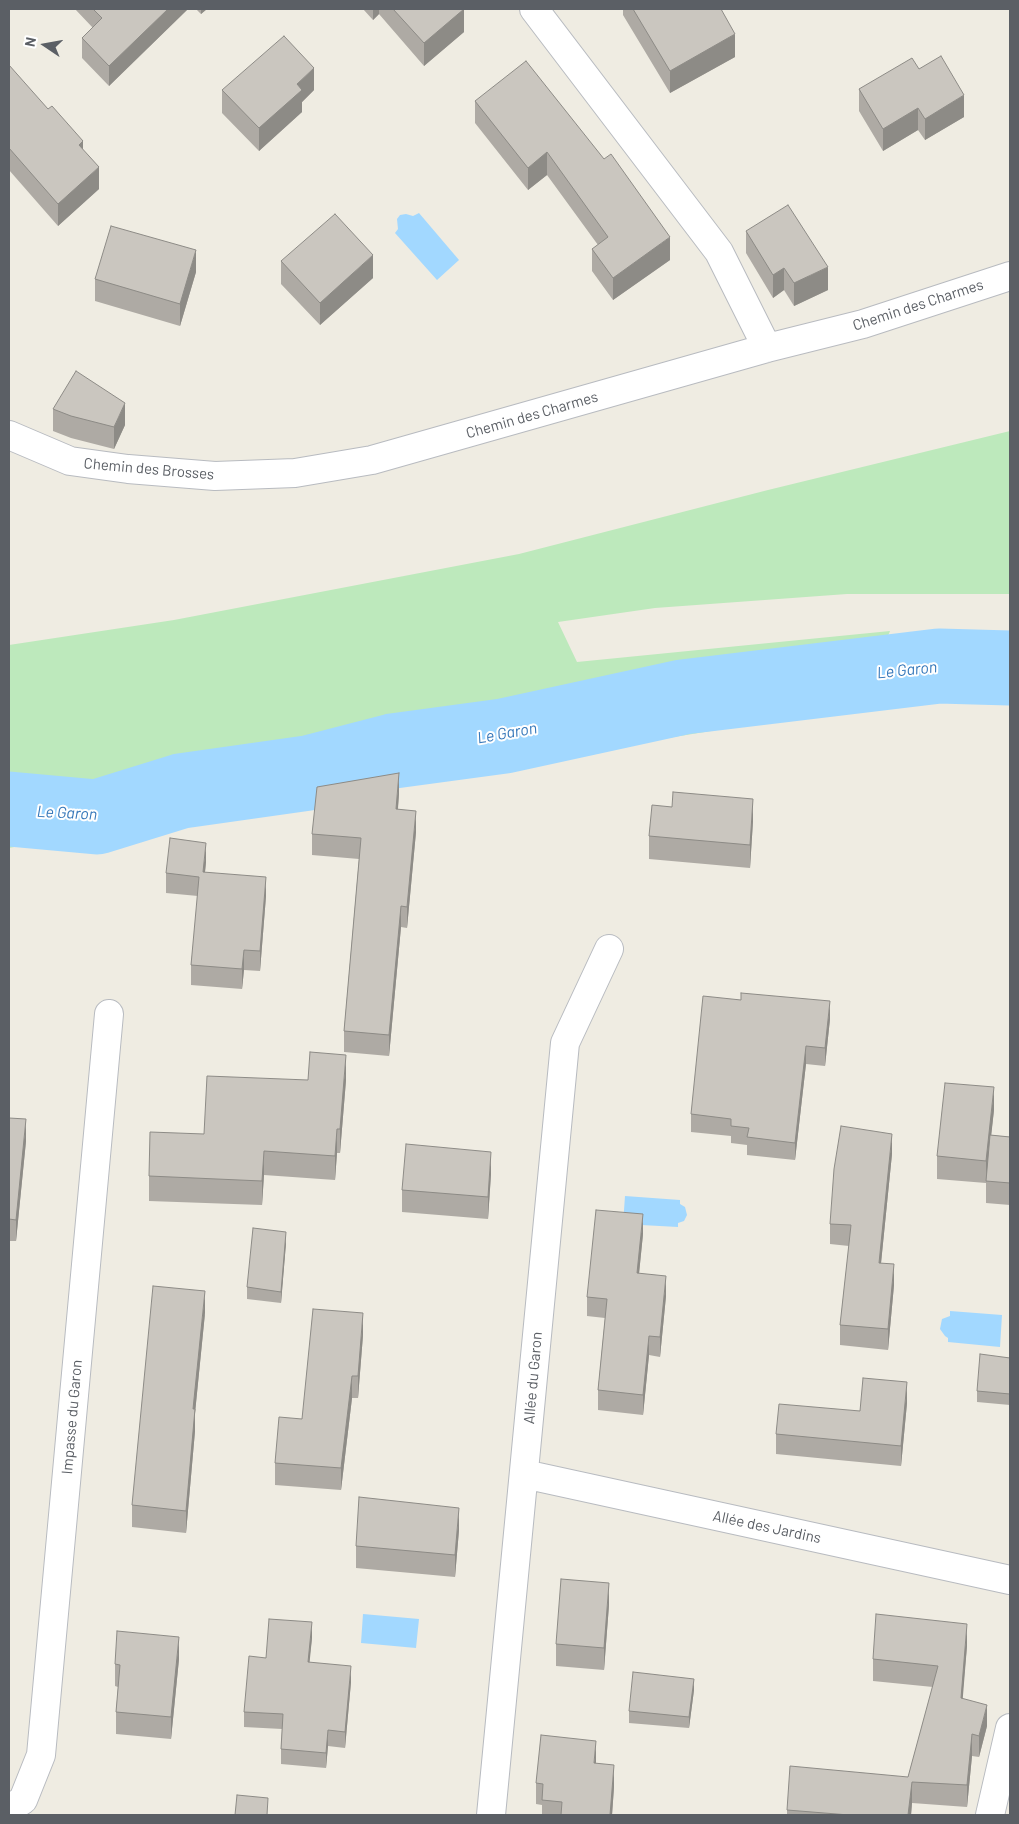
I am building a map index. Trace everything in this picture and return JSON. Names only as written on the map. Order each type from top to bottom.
[{"type":"street","points":[[534,9],[720,252],[767,348]]},
{"type":"street","name":"Chemin des Charmes","points":[[295,473],[372,460],[767,348],[863,324],[1010,276]]},
{"type":"street","name":"Chemin des Brosses","points":[[9,435],[70,461],[128,469],[215,476],[295,473]]},
{"type":"street","name":"Allée du Garon","points":[[491,1815],[565,1043],[609,949]]},
{"type":"street","name":"Impasse du Garon","points":[[9,1809],[23,1800],[41,1755],[109,1014]]},
{"type":"street","name":"Allée des Jardins","points":[[524,1474],[1010,1580]]},
{"type":"street","points":[[990,1815],[1010,1728]]},
{"type":"green space","points":[[1010,431],[1010,594],[847,594],[655,608],[558,622],[577,662],[890,631],[859,707],[143,823],[9,848],[9,645],[174,620],[519,554],[768,490]]},
{"type":"water","points":[[419,213],[459,260],[437,280],[395,233],[398,229],[397,219],[400,215],[413,216]]},
{"type":"water","points":[[625,1196],[680,1200],[680,1204],[685,1207],[687,1215],[684,1221],[678,1223],[678,1227],[623,1224]]},
{"type":"water","points":[[950,1311],[1002,1315],[1000,1347],[948,1342],[948,1338],[940,1329],[942,1319],[950,1316]]},
{"type":"water","points":[[363,1614],[419,1619],[416,1648],[361,1643]]},
{"type":"building","points":[[93,9],[168,9],[109,66],[82,38],[102,18]]},
{"type":"building","points":[[393,9],[464,9],[424,43]]},
{"type":"building","points":[[633,9],[721,9],[735,34],[670,71]]},
{"type":"building","points":[[284,36],[314,68],[297,84],[302,90],[259,128],[222,90]]},
{"type":"building","points":[[941,56],[964,95],[925,119],[918,108],[883,129],[859,89],[912,58],[919,69]]},
{"type":"building","points":[[526,61],[604,159],[611,154],[670,237],[613,278],[592,249],[608,237],[547,152],[528,168],[475,101]]},
{"type":"building","points":[[9,65],[48,109],[52,106],[83,141],[79,145],[99,167],[58,204],[9,148]]},
{"type":"building","points":[[788,205],[828,267],[794,283],[784,268],[773,275],[746,231]]},
{"type":"building","points":[[335,214],[373,255],[320,303],[281,261]]},
{"type":"building","points":[[111,226],[196,250],[180,304],[95,279]]},
{"type":"building","points":[[76,371],[125,403],[114,427],[71,416],[53,409]]},
{"type":"building","points":[[399,773],[396,809],[416,811],[407,907],[401,906],[389,1035],[344,1031],[361,838],[312,834],[317,787]]},
{"type":"building","points":[[673,792],[753,799],[750,845],[649,836],[652,805],[672,807]]},
{"type":"building","points":[[170,838],[206,843],[203,872],[266,877],[260,951],[244,950],[242,969],[191,965],[199,877],[166,873]]},
{"type":"building","points":[[741,993],[830,1001],[825,1048],[806,1046],[795,1143],[747,1137],[749,1128],[731,1126],[731,1119],[691,1114],[703,996],[741,1000]]},
{"type":"building","points":[[310,1052],[346,1055],[340,1129],[337,1129],[335,1156],[264,1151],[262,1181],[149,1176],[150,1132],[204,1134],[207,1076],[308,1080]]},
{"type":"building","points":[[945,1083],[994,1087],[986,1161],[937,1156]]},
{"type":"building","points":[[9,1118],[26,1119],[16,1220],[9,1219]]},
{"type":"building","points":[[841,1126],[892,1134],[879,1263],[894,1264],[888,1329],[840,1325],[851,1225],[830,1224],[834,1169]]},
{"type":"building","points":[[990,1135],[1010,1137],[1010,1183],[986,1181]]},
{"type":"building","points":[[406,1144],[491,1152],[488,1197],[402,1190]]},
{"type":"building","points":[[596,1210],[643,1214],[637,1273],[666,1276],[660,1337],[649,1336],[643,1395],[598,1390],[607,1299],[587,1297]]},
{"type":"building","points":[[253,1228],[286,1232],[281,1292],[247,1287]]},
{"type":"building","points":[[153,1286],[205,1291],[193,1409],[195,1409],[186,1511],[132,1505]]},
{"type":"building","points":[[313,1309],[363,1313],[358,1376],[352,1376],[341,1468],[275,1463],[279,1417],[302,1419]]},
{"type":"building","points":[[980,1354],[1010,1358],[1010,1394],[977,1391]]},
{"type":"building","points":[[863,1378],[907,1382],[901,1446],[776,1434],[779,1404],[860,1411]]},
{"type":"building","points":[[359,1497],[459,1508],[455,1555],[356,1546]]},
{"type":"building","points":[[561,1579],[609,1583],[604,1648],[556,1644]]},
{"type":"building","points":[[876,1614],[967,1624],[961,1698],[987,1705],[979,1736],[972,1734],[967,1785],[912,1782],[908,1815],[849,1815],[787,1810],[790,1766],[908,1777],[938,1666],[873,1659]]},
{"type":"building","points":[[269,1619],[312,1622],[308,1662],[351,1666],[345,1732],[328,1730],[326,1753],[281,1749],[283,1714],[244,1712],[249,1656],[266,1658]]},
{"type":"building","points":[[117,1631],[179,1637],[171,1717],[116,1712],[120,1665],[115,1664]]},
{"type":"building","points":[[633,1672],[694,1679],[689,1717],[629,1711]]},
{"type":"building","points":[[541,1735],[596,1741],[594,1763],[614,1765],[610,1815],[561,1815],[562,1802],[542,1800],[543,1784],[536,1783]]},
{"type":"building","points":[[237,1795],[268,1798],[267,1815],[235,1815]]},
{"type":"waterway","name":"Le Garon","points":[[9,809],[97,817],[181,791],[308,773],[393,751],[504,736],[683,697],[939,666],[1010,668]]}]
